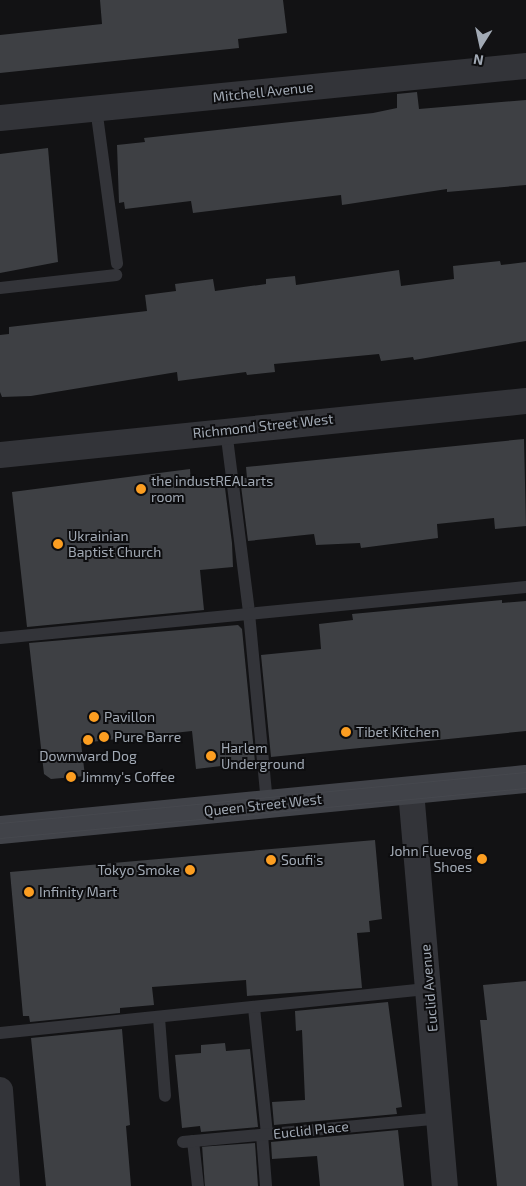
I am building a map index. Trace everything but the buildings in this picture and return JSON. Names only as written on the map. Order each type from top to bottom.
[{"type":"main road","name":"Queen Street West","points":[[0,830],[526,779]]},
{"type":"street","name":"Mitchell Avenue","points":[[0,118],[526,66]]},
{"type":"street","name":"Richmond Street West","points":[[0,454],[526,401]]},
{"type":"street","name":"Euclid Avenue","points":[[411,791],[445,1186]]},
{"type":"street","points":[[0,1090],[7,1186]]},
{"type":"lane","points":[[0,288],[116,270],[96,108]]},
{"type":"lane","points":[[226,430],[249,613],[267,804]]},
{"type":"lane","points":[[0,638],[526,587]]},
{"type":"lane","points":[[0,1033],[429,989]]},
{"type":"lane","points":[[254,1008],[266,1186]]},
{"type":"lane","points":[[159,1018],[165,1096]]},
{"type":"lane","name":"Euclid Place","points":[[198,1186],[188,1142],[440,1118]]},
{"type":"tram line","points":[[0,823],[526,772]]},
{"type":"tram line","points":[[0,838],[526,788]]},
{"type":"place","name":"the industREALarts room","points":[[141,489]]},
{"type":"place","name":"Ukrainian Baptist Church","points":[[58,544]]},
{"type":"place","name":"Pavillon","points":[[94,717]]},
{"type":"place","name":"Tibet Kitchen","points":[[346,732]]},
{"type":"place","name":"Pure Barre","points":[[104,737]]},
{"type":"place","name":"Downward Dog","points":[[88,740]]},
{"type":"place","name":"Harlem Underground","points":[[211,756]]},
{"type":"place","name":"Jimmy's Coffee","points":[[71,777]]},
{"type":"place","name":"John Fluevog Shoes","points":[[482,859]]},
{"type":"place","name":"Soufi's","points":[[271,860]]},
{"type":"place","name":"Tokyo Smoke","points":[[190,870]]},
{"type":"place","name":"Infinity Mart","points":[[29,892]]}]
